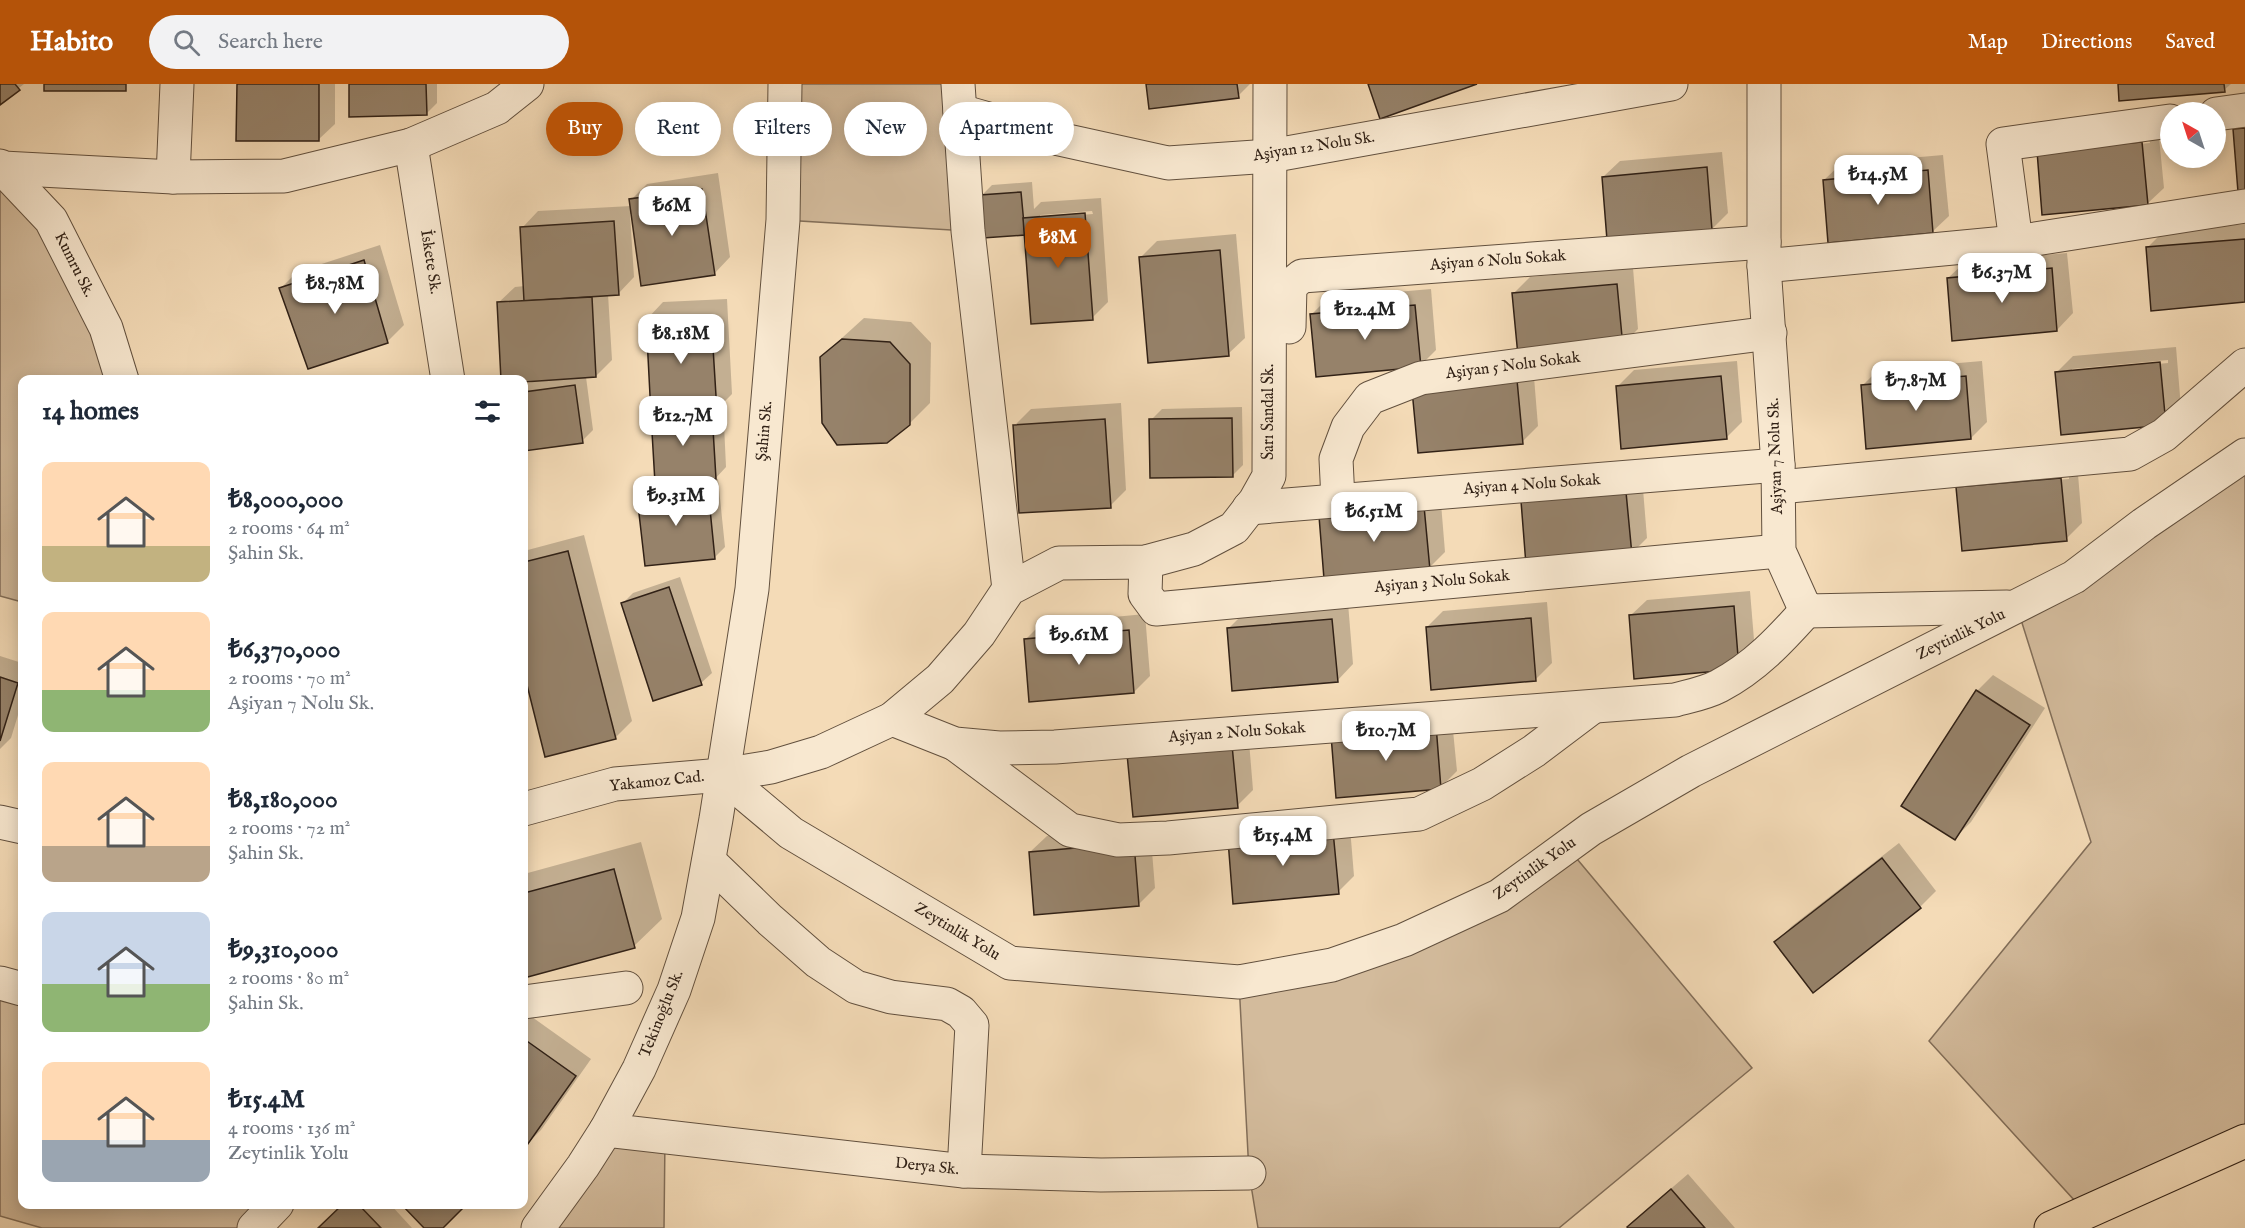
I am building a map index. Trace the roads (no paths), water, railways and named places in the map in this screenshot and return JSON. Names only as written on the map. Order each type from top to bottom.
[{"type":"main road","points":[[2051,1228],[2245,1141]]},
{"type":"street","points":[[173,177],[177,84]]},
{"type":"street","points":[[1,167],[173,177],[284,176],[411,145],[497,96],[527,84]]},
{"type":"street","name":"Şahin Sk.","points":[[722,775],[752,589],[783,220],[785,84]]},
{"type":"street","name":"Sarı Sandal Sk.","points":[[1009,589],[1059,563],[1146,562],[1194,549],[1234,528],[1269,476],[1270,84]]},
{"type":"street","name":"Aşiyan 12 Nolu Sk.","points":[[959,97],[1059,139],[1168,163],[1270,156],[1671,84]]},
{"type":"street","name":"Aşiyan 7 Nolu Sk.","points":[[1764,84],[1764,254],[1779,476],[1779,551],[1806,611]]},
{"type":"street","points":[[959,97],[968,231],[1009,589]]},
{"type":"street","points":[[2226,113],[2245,110]]},
{"type":"street","points":[[2016,242],[2003,144],[2160,122]]},
{"type":"street","name":"İskete Sk.","points":[[411,145],[447,375]]},
{"type":"street","name":"Kumru Sk.","points":[[1,167],[51,220],[106,328],[120,375]]},
{"type":"street","name":"Aşiyan 6 Nolu Sokak","points":[[1269,404],[1289,380],[1290,286],[1302,276],[2016,242],[2245,206]]},
{"type":"street","name":"Aşiyan 5 Nolu Sokak","points":[[1338,500],[1336,459],[1348,427],[1370,398],[1421,378],[1770,333]]},
{"type":"street","name":"Aşiyan 4 Nolu Sokak","points":[[1249,508],[1338,500],[2130,454],[2164,435],[2245,365]]},
{"type":"street","name":"Zeytinlik Yolu","points":[[722,775],[791,833],[1010,963],[1239,982],[1332,965],[1404,940],[1499,896],[1592,829],[1691,771],[2074,577],[2144,524],[2245,454]]},
{"type":"street","name":"Aşiyan 3 Nolu Sokak","points":[[1146,562],[1145,594],[1156,609],[1779,551]]},
{"type":"street","name":"Yakamoz Cad.","points":[[528,808],[615,784],[722,775],[771,767],[821,752],[892,718],[940,679],[980,634],[1009,589]]},
{"type":"street","points":[[1806,611],[2018,607]]},
{"type":"street","name":"Aşiyan 2 Nolu Sokak","points":[[892,718],[955,744],[999,748],[1055,747],[1676,700],[1718,687],[1748,669],[1770,651],[1806,611]]},
{"type":"street","points":[[955,744],[1070,830],[1118,840],[1168,838],[1419,814],[1482,784],[1534,751],[1591,708]]},
{"type":"street","name":"Tekinoğlu Sk.","points":[[538,1228],[606,1130],[639,1070],[674,990],[698,918],[722,775]]},
{"type":"street","points":[[0,822],[18,826]]},
{"type":"street","points":[[709,861],[770,920],[818,962],[856,987],[891,997],[947,1004],[961,1012],[972,1025],[964,1171]]},
{"type":"street","points":[[0,983],[18,988]]},
{"type":"street","points":[[528,1001],[626,988]]},
{"type":"street","name":"Derya Sk.","points":[[606,1130],[964,1171],[1101,1175],[1249,1173]]},
{"type":"street","points":[[254,1228],[272,1209]]}]
